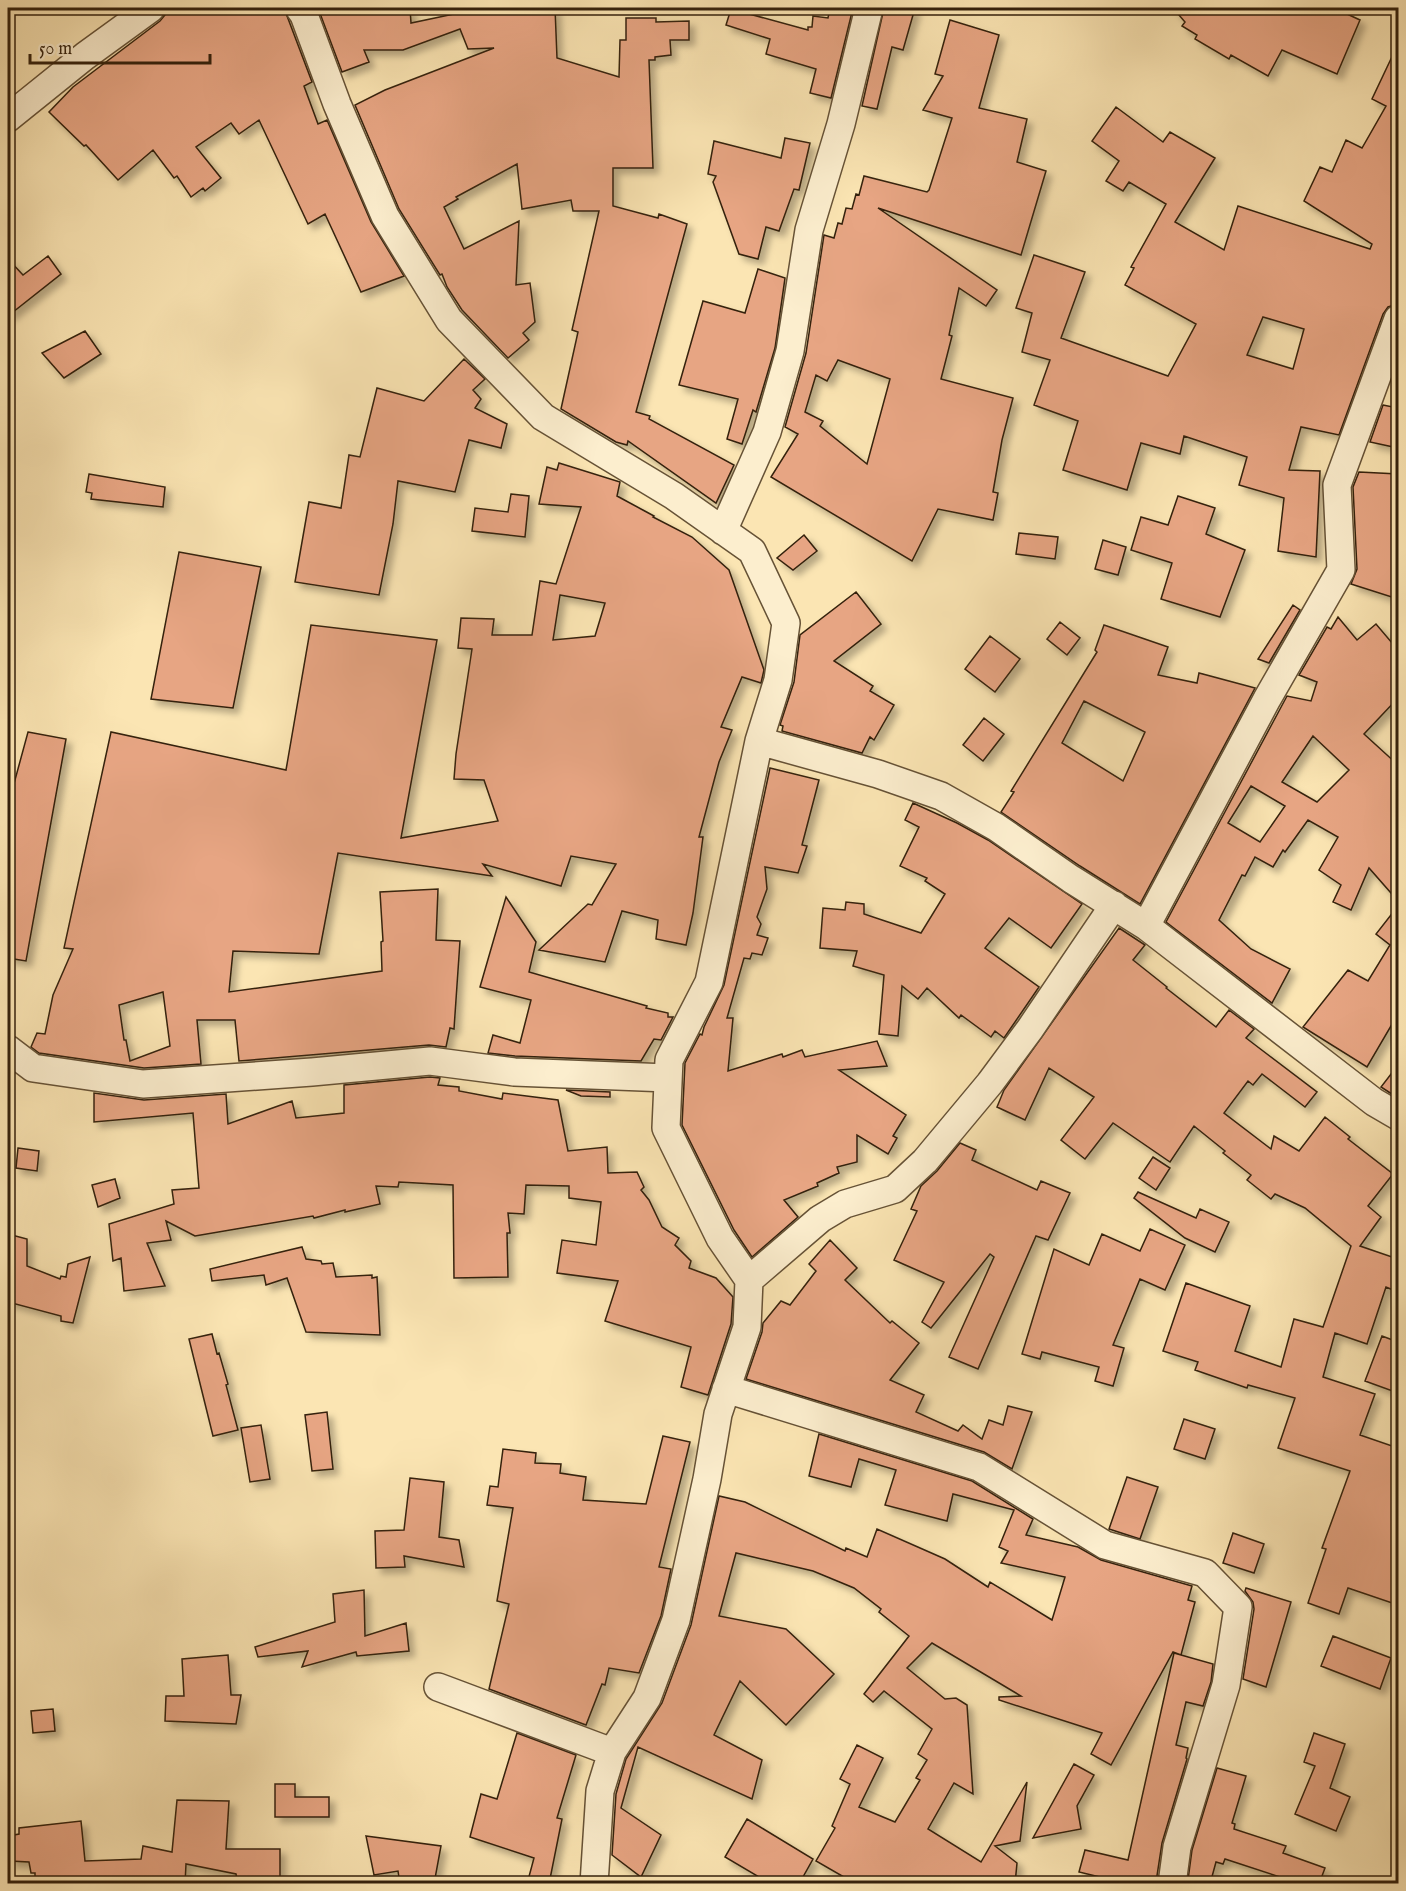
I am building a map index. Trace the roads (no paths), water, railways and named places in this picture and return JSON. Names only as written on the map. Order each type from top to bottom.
[{"type":"street","points":[[8,118],[85,56],[152,8]]},
{"type":"street","points":[[299,8],[304,15],[337,104],[385,216],[449,320],[543,417],[674,496],[752,551],[786,622],[778,680],[759,741],[709,982],[669,1059],[666,1128],[720,1238],[749,1280],[747,1327],[718,1414],[707,1479],[676,1620],[647,1698],[612,1752],[600,1791],[594,1884]]},
{"type":"street","points":[[723,531],[767,432],[790,351],[809,230],[841,124],[869,8]]},
{"type":"street","points":[[1146,926],[1267,699],[1341,570],[1337,485],[1398,319]]},
{"type":"street","points":[[759,741],[878,774],[941,796],[996,827],[1146,926],[1374,1102],[1398,1116]]},
{"type":"street","points":[[749,1280],[820,1219],[845,1204],[895,1189],[925,1161],[997,1074],[1114,905]]},
{"type":"street","points":[[8,1049],[33,1068],[143,1084],[430,1061],[514,1072],[668,1078]]},
{"type":"street","points":[[726,1389],[979,1467],[1105,1545],[1205,1573],[1238,1607],[1226,1685],[1177,1847],[1172,1884]]},
{"type":"street","points":[[438,1687],[612,1752]]}]
